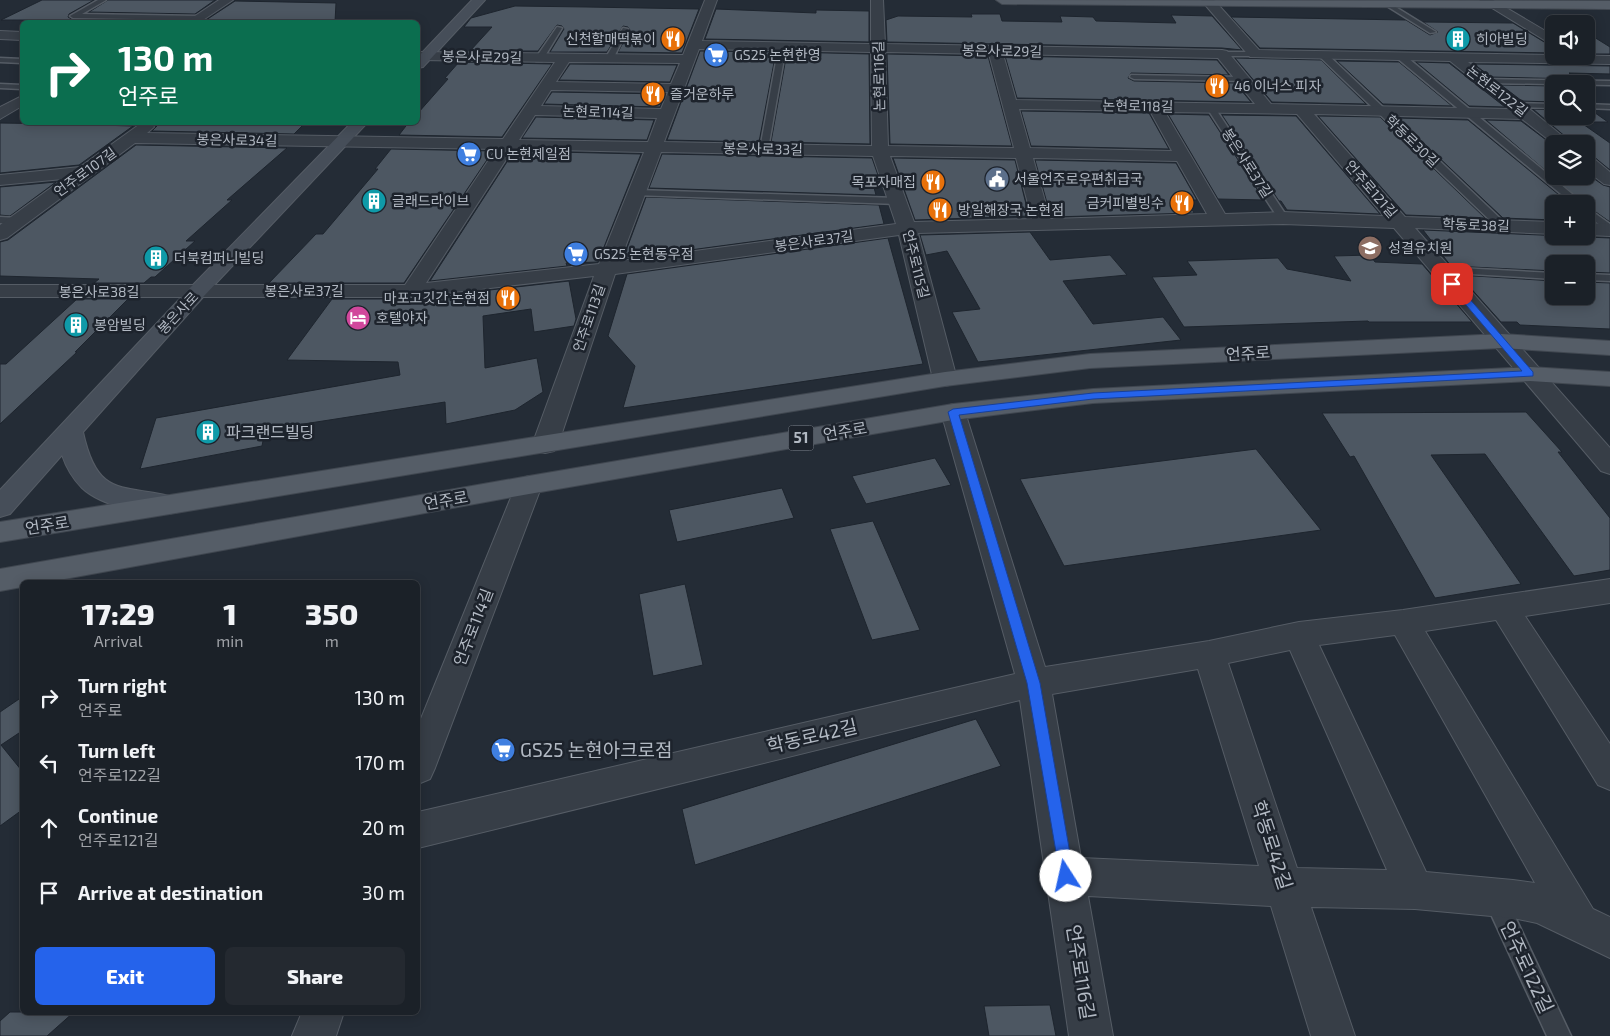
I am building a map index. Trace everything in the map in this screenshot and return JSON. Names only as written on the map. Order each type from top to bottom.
[{"type":"main road","points":[[420,59],[479,0]]},
{"type":"main road","points":[[1002,0],[1488,2],[1610,5]]},
{"type":"main road","name":"봉은사로","points":[[0,507],[197,292],[358,125]]},
{"type":"main road","name":"언주로","points":[[0,532],[545,445],[945,378],[1074,362],[1501,340],[1610,348]]},
{"type":"main road","points":[[1074,362],[1064,372],[1065,382],[1081,392],[1093,396]]},
{"type":"main road","name":"언주로","points":[[0,580],[529,485],[953,412],[1093,396],[1530,374],[1610,379]]},
{"type":"main road","points":[[70,431],[76,458],[83,472],[94,484],[118,498],[168,505]]},
{"type":"street","points":[[196,20],[227,0]]},
{"type":"street","points":[[653,147],[695,45],[711,0]]},
{"type":"street","name":"논현로116길","points":[[876,0],[879,49],[880,151]]},
{"type":"street","points":[[1208,1],[1255,54],[1545,57]]},
{"type":"street","points":[[1488,2],[1545,37]]},
{"type":"street","points":[[0,35],[20,36]]},
{"type":"street","name":"봉은사로29길","points":[[695,45],[1222,54]]},
{"type":"street","points":[[995,51],[1042,225]]},
{"type":"street","points":[[1222,54],[1266,108]]},
{"type":"street","name":"논현로122길","points":[[1453,56],[1553,135]]},
{"type":"street","name":"봉은사로29길","points":[[420,59],[689,60]]},
{"type":"street","points":[[411,291],[564,59]]},
{"type":"street","points":[[1595,59],[1610,60]]},
{"type":"street","points":[[1592,65],[1610,76]]},
{"type":"street","name":"논현로114길","points":[[547,86],[677,88]]},
{"type":"street","points":[[0,114],[20,101]]},
{"type":"street","name":"논현로118길","points":[[1009,104],[1468,112],[1521,110]]},
{"type":"street","points":[[1155,107],[1219,220]]},
{"type":"street","name":"언주로121길","points":[[1301,109],[1501,340]]},
{"type":"street","name":"논현로114길","points":[[531,110],[666,114]]},
{"type":"street","name":"언주로107길","points":[[0,234],[148,125]]},
{"type":"street","name":"봉은사로34길","points":[[131,138],[343,141]]},
{"type":"street","name":"봉은사로33길","points":[[343,141],[1184,156]]},
{"type":"street","name":"언주로113길","points":[[545,445],[607,269],[638,194],[653,147]]},
{"type":"street","name":"언주로115길","points":[[880,151],[907,228],[945,378]]},
{"type":"street","points":[[1595,168],[1610,180]]},
{"type":"street","points":[[0,180],[86,172]]},
{"type":"street","name":"봉은사로37길","points":[[197,292],[411,291],[607,269],[907,228],[1283,218],[1398,221]]},
{"type":"street","name":"학동로38길","points":[[1398,221],[1545,228]]},
{"type":"street","points":[[1595,229],[1610,230]]},
{"type":"street","name":"봉은사로38길","points":[[0,291],[197,292]]},
{"type":"street","points":[[1501,340],[1610,465]]},
{"type":"street","name":"언주로116길","points":[[953,412],[1034,683],[1091,1036]]},
{"type":"street","name":"언주로114길","points":[[420,763],[529,485]]},
{"type":"street","name":"학동로42길","points":[[420,830],[1034,683],[1209,654],[1299,635],[1504,608],[1607,597]]},
{"type":"street","points":[[1504,608],[1610,774]]},
{"type":"street","points":[[1403,622],[1595,930]]},
{"type":"street","points":[[1299,635],[1415,890]]},
{"type":"street","name":"학동로42길","points":[[1209,654],[1334,1036]]},
{"type":"street","points":[[1066,876],[1415,890],[1495,898],[1541,904],[1595,930]]},
{"type":"street","points":[[314,1036],[322,1015]]},
{"type":"lane","points":[[104,0],[73,16],[196,20]]},
{"type":"lane","points":[[1384,2],[1432,32]]},
{"type":"lane","name":"봉은사로29길","points":[[538,59],[559,28]]},
{"type":"lane","points":[[610,59],[625,29]]},
{"type":"lane","points":[[764,149],[782,47]]},
{"type":"lane","points":[[1222,54],[1255,54]]},
{"type":"lane","name":"학동로30길","points":[[1323,55],[1502,226]]},
{"type":"lane","points":[[1400,56],[1568,195]]},
{"type":"lane","points":[[0,60],[20,61]]},
{"type":"lane","points":[[1134,77],[1243,79]]},
{"type":"lane","points":[[1485,81],[1610,83]]},
{"type":"lane","points":[[0,86],[20,87]]},
{"type":"lane","points":[[1595,106],[1610,107]]},
{"type":"lane","points":[[1521,110],[1545,107]]},
{"type":"lane","name":"봉은사로37길","points":[[1211,108],[1283,218]]},
{"type":"lane","points":[[638,194],[898,201]]},
{"type":"lane","points":[[1595,218],[1610,230]]},
{"type":"lane","points":[[0,220],[18,221]]},
{"type":"lane","points":[[1440,270],[1545,276]]},
{"type":"lane","points":[[1595,277],[1610,278]]},
{"type":"lane","name":"언주로122길","points":[[1495,898],[1559,1036]]},
{"type":"building","points":[[42,0],[94,0],[69,14],[68,17],[73,20],[1,20]]},
{"type":"building","points":[[108,0],[215,0],[195,14],[89,12]]},
{"type":"building","points":[[235,1],[336,3],[335,20],[206,20]]},
{"type":"building","points":[[515,6],[699,9],[682,53],[618,52],[630,30],[628,27],[623,26],[607,52],[550,52],[564,29],[562,26],[557,25],[538,51],[470,51],[492,27],[464,27],[471,18]]},
{"type":"building","points":[[716,9],[816,13],[816,10],[869,11],[869,42],[705,39]]},
{"type":"building","points":[[971,14],[1000,14],[1002,21],[1062,22],[1060,16],[1093,17],[1096,21],[1176,23],[1171,15],[1212,16],[1242,50],[1222,48],[887,42],[886,20],[898,16],[972,17]]},
{"type":"building","points":[[1231,17],[1406,20],[1430,35],[1438,32],[1423,22],[1513,23],[1545,43],[1545,53],[1260,48]]},
{"type":"building","points":[[1595,38],[1610,47],[1610,54],[1595,54]]},
{"type":"building","points":[[700,51],[776,52],[759,142],[667,140]]},
{"type":"building","points":[[787,52],[869,54],[870,144],[771,142]]},
{"type":"building","points":[[887,54],[988,56],[1012,146],[890,144]]},
{"type":"building","points":[[1005,56],[1217,60],[1229,75],[1131,73],[1128,78],[1134,81],[1235,83],[1251,102],[1017,98]]},
{"type":"building","points":[[1235,58],[1321,60],[1366,104],[1272,102]]},
{"type":"building","points":[[1337,61],[1399,62],[1452,106],[1383,104]]},
{"type":"building","points":[[459,62],[552,64],[502,137],[399,135],[407,125],[420,125],[420,111],[448,79],[445,78]]},
{"type":"building","points":[[1416,62],[1449,63],[1505,107],[1469,106]]},
{"type":"building","points":[[570,64],[677,65],[670,82],[559,80]]},
{"type":"building","points":[[1474,64],[1610,66],[1610,74],[1569,73],[1572,75],[1545,75],[1545,78],[1491,77]]},
{"type":"building","points":[[1501,85],[1545,86],[1545,102],[1522,101]]},
{"type":"building","points":[[552,92],[665,94],[660,107],[544,104]]},
{"type":"building","points":[[1533,109],[1545,110],[1545,119]]},
{"type":"building","points":[[1021,111],[1149,113],[1169,149],[1031,146]]},
{"type":"building","points":[[1595,113],[1608,122],[1595,122]]},
{"type":"building","points":[[1168,114],[1209,115],[1264,200],[1218,199]]},
{"type":"building","points":[[1222,115],[1296,116],[1380,214],[1287,210],[1279,201]]},
{"type":"building","points":[[1318,116],[1380,117],[1485,218],[1406,215]]},
{"type":"building","points":[[536,117],[654,120],[647,140],[522,138]]},
{"type":"building","points":[[1397,118],[1468,120],[1559,195],[1545,195],[1545,220],[1503,218]]},
{"type":"building","points":[[1486,120],[1521,121],[1545,139],[1545,170]]},
{"type":"building","points":[[0,123],[20,123],[20,125],[133,126],[79,165],[0,173]]},
{"type":"building","points":[[158,125],[303,125],[294,134],[152,131]]},
{"type":"building","points":[[1552,125],[1584,125],[1610,143],[1610,170],[1595,158],[1595,135],[1563,135]]},
{"type":"building","points":[[136,145],[287,148],[227,200],[232,200],[186,241],[195,241],[155,277],[151,277],[144,283],[94,283],[99,279],[0,276],[0,242],[8,240]]},
{"type":"building","points":[[391,149],[493,151],[404,283],[269,283],[316,234],[323,234],[378,169],[375,169]]},
{"type":"building","points":[[514,151],[641,154],[598,262],[566,263],[567,266],[430,281]]},
{"type":"building","points":[[662,154],[872,158],[880,181],[873,184],[876,195],[649,188]]},
{"type":"building","points":[[893,158],[1015,160],[1029,216],[915,220]]},
{"type":"building","points":[[1035,160],[1176,163],[1197,200],[1187,200],[1194,213],[1051,217]]},
{"type":"building","points":[[1595,179],[1610,187],[1610,222],[1595,211],[1595,195],[1574,195],[1562,185],[1595,185]]},
{"type":"building","points":[[56,182],[10,216],[0,215],[0,187]]},
{"type":"building","points":[[646,197],[879,205],[884,224],[623,259]]},
{"type":"building","points":[[1423,230],[1545,235],[1545,245],[1595,245],[1595,237],[1610,238],[1610,273],[1595,272],[1595,255],[1545,255],[1545,271],[1451,266]]},
{"type":"building","points":[[1030,232],[1050,260],[1110,255],[1127,275],[1063,281],[1093,324],[1163,317],[1181,340],[978,362],[952,312],[980,309],[947,251],[926,255],[920,235]]},
{"type":"building","points":[[888,238],[923,364],[623,408],[635,366],[608,336],[627,274]]},
{"type":"building","points":[[1370,255],[1375,262],[1422,264],[1472,322],[1368,321],[1184,327],[1152,277],[1197,275],[1187,261],[1278,258],[1287,269],[1351,281],[1334,256]]},
{"type":"building","points":[[1459,275],[1545,280],[1545,305],[1595,305],[1595,282],[1610,283],[1610,329],[1520,325],[1517,322],[1501,322]]},
{"type":"building","points":[[569,281],[576,319],[574,326],[534,332],[531,309],[483,316],[485,368],[537,358],[543,392],[515,410],[446,424],[445,402],[265,430],[262,446],[140,469],[156,418],[400,375],[398,362],[287,360],[332,299],[411,299]]},
{"type":"building","points":[[77,299],[128,299],[75,352],[77,352],[0,424],[0,364],[6,364]]},
{"type":"building","points":[[1526,412],[1562,452],[1558,452],[1610,518],[1610,570],[1574,576],[1485,454],[1431,455],[1521,584],[1435,598],[1354,456],[1350,457],[1322,413]]},
{"type":"building","points":[[1256,449],[1321,530],[1064,566],[1020,479]]},
{"type":"building","points":[[935,458],[951,485],[866,504],[852,476]]},
{"type":"building","points":[[782,488],[794,518],[677,542],[669,510]]},
{"type":"building","points":[[873,521],[920,630],[872,640],[830,529]]},
{"type":"building","points":[[685,584],[703,665],[653,676],[639,594]]},
{"type":"building","points":[[20,698],[20,732],[1,745],[20,769],[20,811],[0,826],[0,712]]},
{"type":"building","points":[[976,719],[1001,766],[695,865],[682,809]]},
{"type":"building","points":[[1050,1005],[1056,1036],[989,1036],[984,1006]]},
{"type":"building","points":[[10,1012],[20,1012],[20,1015],[71,1015],[47,1036],[0,1036],[0,1021]]},
{"type":"place","name":"신천할매떡볶이","points":[[673,39]]},
{"type":"place","name":"히아빌딩","points":[[1458,39]]},
{"type":"place","name":"GS25 논현한영","points":[[716,55]]},
{"type":"place","name":"46 이너스 피자","points":[[1217,86]]},
{"type":"place","name":"즐거운하루","points":[[653,94]]},
{"type":"place","name":"CU 논현제일점","points":[[469,154]]},
{"type":"place","name":"서울언주로우편취급국","points":[[997,179]]},
{"type":"place","name":"목포자매집","points":[[933,182]]},
{"type":"place","name":"글래드라이브","points":[[374,201]]},
{"type":"place","name":"금커피별빙수","points":[[1182,203]]},
{"type":"place","name":"방일해장국 논현점","points":[[940,210]]},
{"type":"place","name":"성결유치원","points":[[1370,248]]},
{"type":"place","name":"GS25 논현동우점","points":[[576,254]]},
{"type":"place","name":"더북컴퍼니빌딩","points":[[156,258]]},
{"type":"place","name":"마포고깃간 논현점","points":[[508,298]]},
{"type":"place","name":"호텔야자","points":[[358,318]]},
{"type":"place","name":"봉암빌딩","points":[[76,325]]},
{"type":"place","name":"파크랜드빌딩","points":[[208,432]]},
{"type":"place","name":"GS25 논현아크로점","points":[[503,750]]},
{"type":"route","points":[[1066,876],[1034,683],[953,412],[1093,396],[1530,374],[1452,284]]}]
